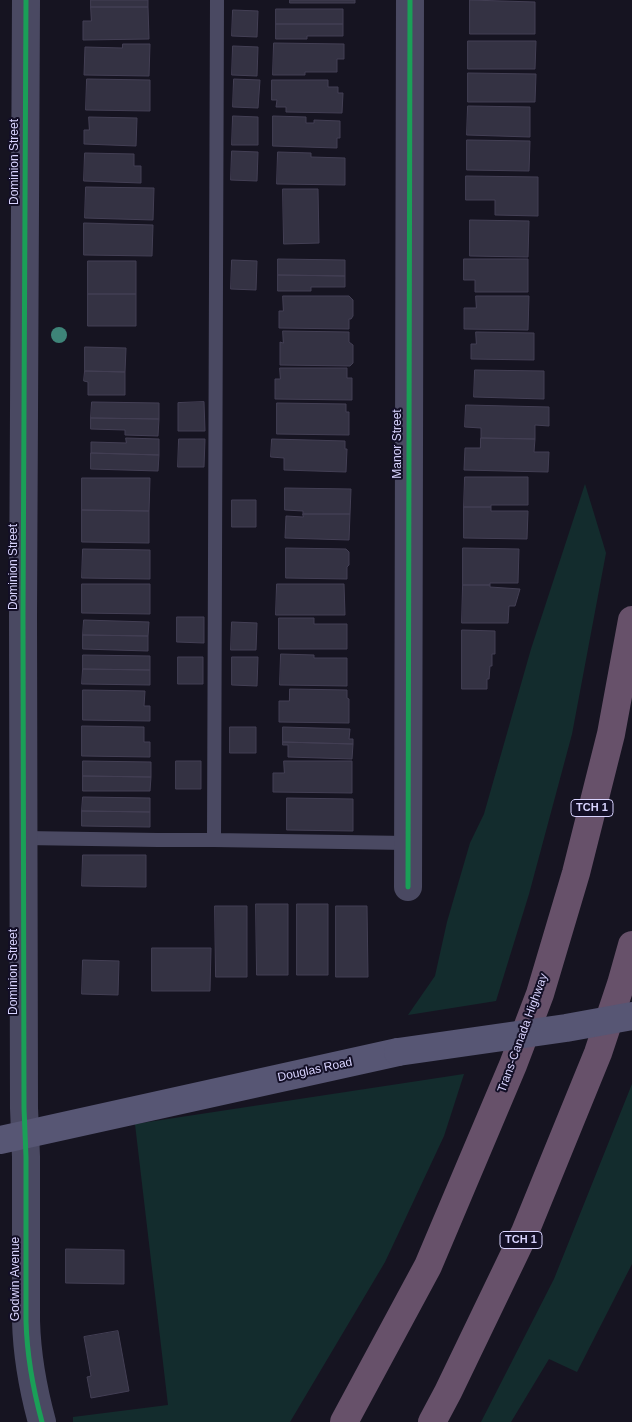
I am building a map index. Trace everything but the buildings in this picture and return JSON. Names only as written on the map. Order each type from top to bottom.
[{"type":"highway","name":"Trans-Canada Highway","points":[[344,1422],[428,1266],[513,1065],[540,994],[576,872],[608,744],[632,620]]},
{"type":"highway","name":"TCH 1","points":[[432,1422],[525,1232],[598,1053],[632,945]]},
{"type":"street","name":"Dominion Street","points":[[12,1137],[24,838],[26,0]]},
{"type":"street","name":"Manor Street","points":[[408,887],[410,0]]},
{"type":"street","name":"Douglas Road","points":[[12,1137],[398,1052],[566,1028],[632,1016]]},
{"type":"street","name":"Godwin Avenue","points":[[12,1137],[26,1157],[27,1348],[42,1422]]},
{"type":"lane","points":[[214,840],[217,0]]},
{"type":"lane","points":[[24,838],[407,843]]},
{"type":"green space","points":[[585,484],[606,553],[572,734],[529,894],[496,1001],[408,1015],[435,976],[447,922],[470,843],[484,814],[531,649]]},
{"type":"green space","points":[[464,1074],[444,1136],[385,1262],[290,1422],[73,1422],[73,1417],[168,1405],[135,1124]]},
{"type":"green space","points":[[632,1084],[632,1264],[577,1372],[549,1359],[511,1422],[481,1422],[554,1279]]},
{"type":"cycle path","points":[[26,0],[23,615],[26,1321],[31,1372],[42,1422]]},
{"type":"cycle path","points":[[408,887],[410,0]]}]
